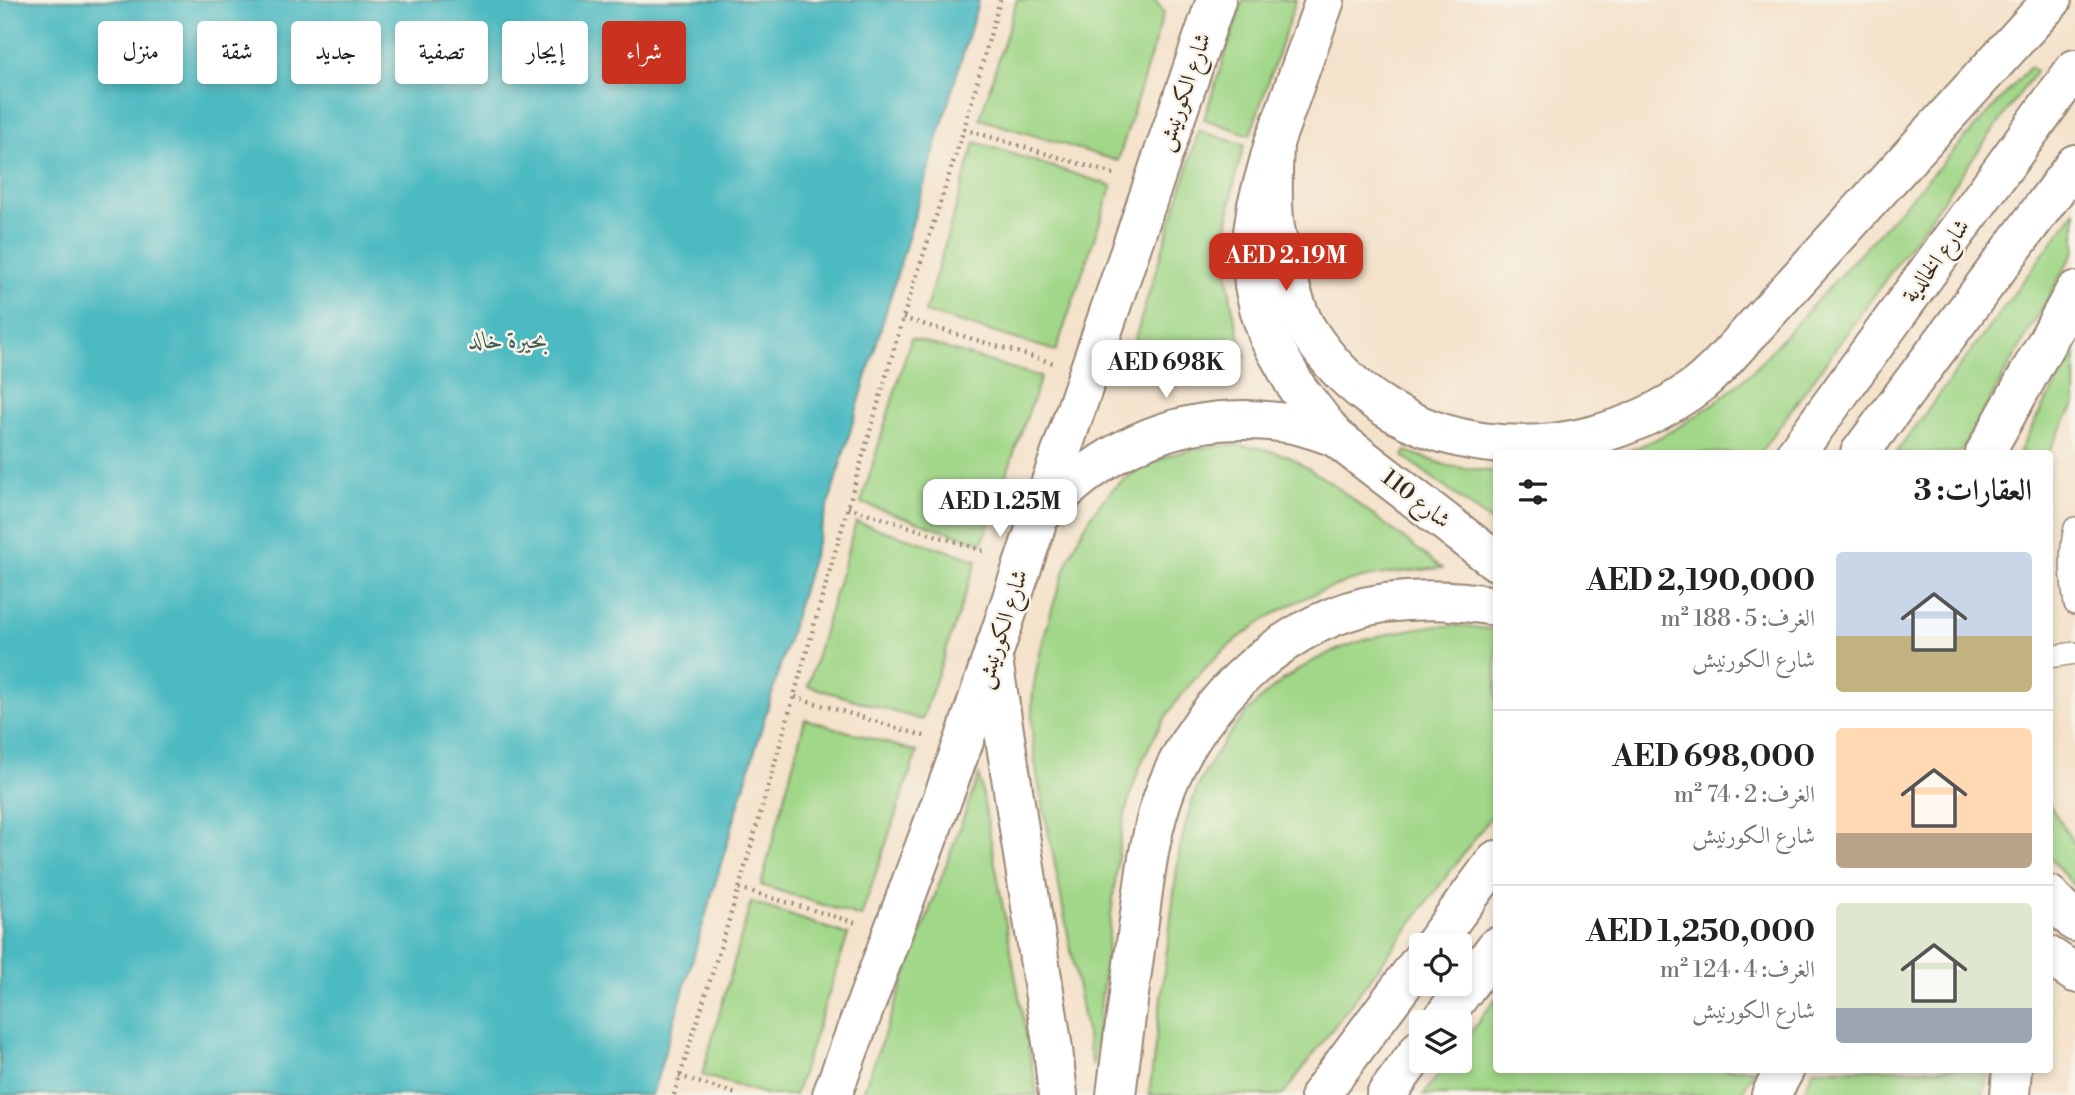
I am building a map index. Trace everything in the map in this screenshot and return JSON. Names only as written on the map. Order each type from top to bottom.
[{"type":"main road","name":"شارع الكورنيش","points":[[832,1095],[993,660],[1039,517],[1216,0]]},
{"type":"main road","points":[[1325,0],[1274,144],[1257,205],[1252,232],[1252,259],[1254,286],[1269,338],[1303,397],[1335,437]]},
{"type":"main road","points":[[1274,144],[1275,226],[1292,295],[1306,327],[1345,377],[1396,414],[1455,438],[1517,446],[1579,439],[1638,419],[1695,388],[1718,367],[2052,0]]},
{"type":"main road","name":"شارع الخالدية","points":[[1799,450],[2075,69]]},
{"type":"main road","points":[[1862,450],[2075,164]]},
{"type":"main road","points":[[1987,450],[2075,291]]},
{"type":"main road","points":[[1039,517],[1067,488],[1099,463],[1135,443],[1174,429],[1214,421],[1255,420],[1296,425],[1335,437]]},
{"type":"main road","name":"شارع 110","points":[[1335,437],[1493,559]]},
{"type":"main road","points":[[1116,1095],[1155,824],[1166,787],[1184,751],[1214,707],[1246,673],[1276,648],[1310,629],[1355,610],[1383,603],[1418,600],[1493,606]]},
{"type":"main road","points":[[993,660],[1058,1095]]},
{"type":"main road","points":[[1442,933],[1493,864]]},
{"type":"main road","points":[[2053,899],[2075,922]]},
{"type":"main road","points":[[1449,1010],[1493,951]]},
{"type":"main road","points":[[2053,959],[2075,973]]},
{"type":"main road","points":[[1320,1095],[1409,977]]},
{"type":"main road","points":[[1386,1095],[1409,1064]]},
{"type":"main road","points":[[1771,1095],[1783,1073]]},
{"type":"main road","points":[[2010,1095],[2012,1073]]},
{"type":"lane","points":[[2075,528],[2071,570],[2075,604]]},
{"type":"lane","points":[[2053,656],[2075,653]]},
{"type":"path","points":[[674,1095],[739,887],[903,318],[964,129],[1000,0]]},
{"type":"path","points":[[964,129],[1121,177]]},
{"type":"path","points":[[903,318],[1061,366]]},
{"type":"path","points":[[848,507],[993,554]]},
{"type":"path","points":[[794,697],[932,738]]},
{"type":"path","points":[[739,887],[863,925]]},
{"type":"path","points":[[679,1076],[739,1095]]},
{"type":"green space","points":[[1017,0],[1155,0],[1164,12],[1118,161],[980,119]]},
{"type":"green space","points":[[1243,0],[1296,0],[1250,135],[1204,119]]},
{"type":"green space","points":[[2030,67],[2036,71],[1762,450],[1631,450],[1691,419],[1751,373]]},
{"type":"green space","points":[[1199,131],[1244,145],[1231,200],[1227,251],[1231,303],[1246,357],[1124,374]]},
{"type":"green space","points":[[975,142],[1112,186],[1056,351],[925,312]]},
{"type":"green space","points":[[2075,211],[2075,250],[1962,450],[1898,450]]},
{"type":"green space","points":[[911,338],[1041,377],[982,543],[861,503]]},
{"type":"green space","points":[[2075,354],[2075,403],[2050,450],[2021,450]]},
{"type":"green space","points":[[1231,445],[1260,448],[1288,456],[1333,484],[1442,568],[1363,578],[1324,590],[1287,607],[1253,628],[1221,653],[1193,681],[1168,713],[1148,748],[1124,817],[1093,1068],[1035,761],[1032,707],[1039,658],[1052,609],[1077,542],[1092,514],[1111,491],[1133,473],[1160,459],[1192,450]]},
{"type":"green space","points":[[1406,451],[1448,466],[1493,472],[1493,523],[1403,456]]},
{"type":"green space","points":[[856,522],[977,560],[922,720],[808,686]]},
{"type":"green space","points":[[1433,626],[1493,630],[1493,814],[1283,1095],[1149,1095],[1179,853],[1193,799],[1209,765],[1246,714],[1291,674],[1343,647],[1401,631]]},
{"type":"green space","points":[[805,719],[917,752],[861,917],[761,885]]},
{"type":"green space","points":[[979,775],[1037,1095],[862,1095]]},
{"type":"green space","points":[[2053,810],[2075,845],[2075,887],[2053,862]]},
{"type":"green space","points":[[751,902],[848,935],[795,1095],[768,1095],[702,1075]]},
{"type":"green space","points":[[1493,1002],[1493,1073],[1754,1073],[1740,1095],[1423,1095],[1440,1073],[1472,1073],[1472,1031]]},
{"type":"green space","points":[[1812,1073],[1987,1073],[1982,1095],[1802,1095]]},
{"type":"water","name":"بحيرة خالد","points":[[0,0],[979,0],[652,1095],[0,1095]]}]
